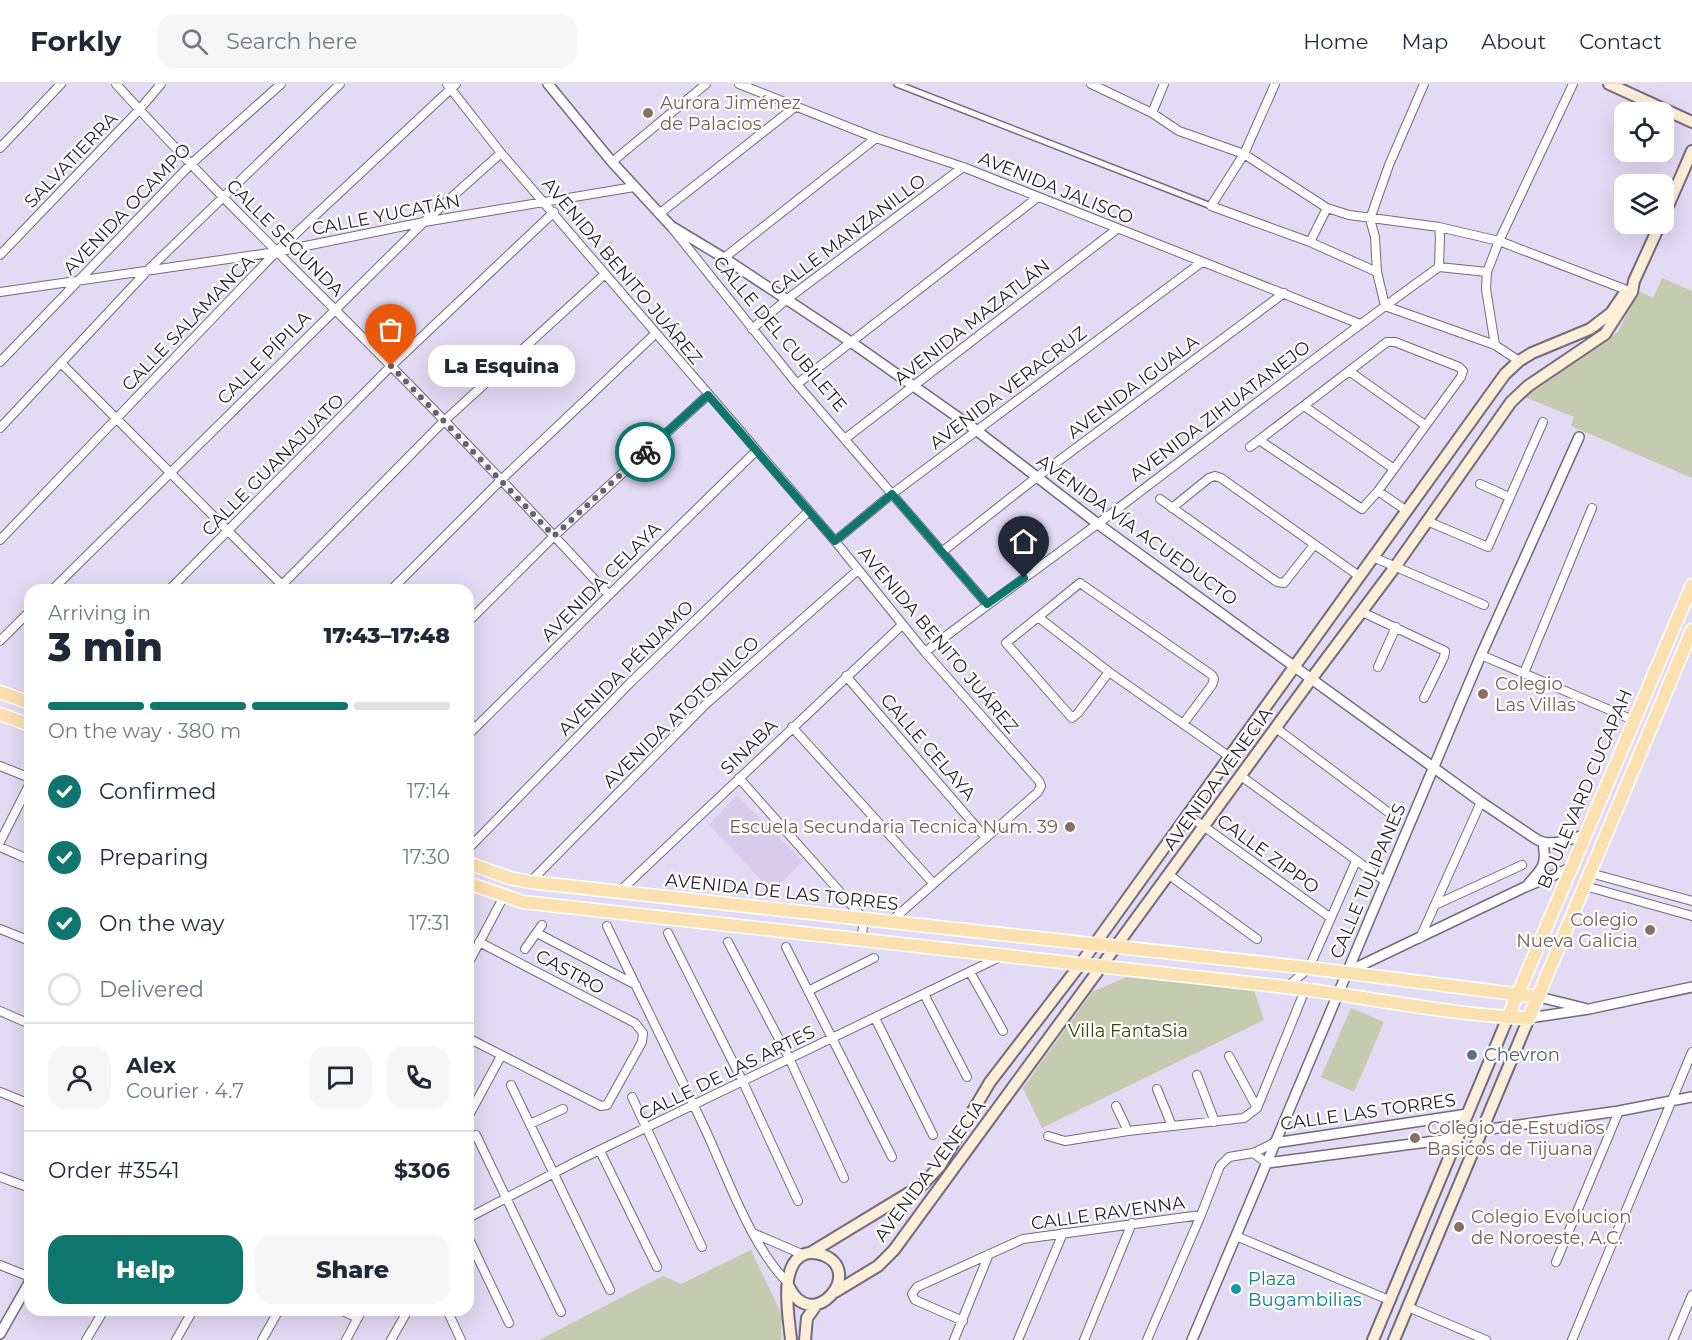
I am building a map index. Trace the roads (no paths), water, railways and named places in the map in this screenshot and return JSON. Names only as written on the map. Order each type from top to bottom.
[{"type":"main road","points":[[1609,84],[1692,122]]},
{"type":"main road","points":[[1674,192],[1692,151]]},
{"type":"main road","points":[[1631,288],[1655,234]]},
{"type":"main road","name":"AVENIDA VENECIA","points":[[807,1254],[922,1185],[932,1176],[948,1156],[990,1082],[1079,966],[1505,374],[1532,353],[1578,336],[1599,322],[1611,313],[1631,288]]},
{"type":"main road","name":"AVENIDA VENECIA","points":[[835,1292],[878,1266],[894,1250],[1395,567],[1511,402],[1528,386],[1605,334],[1631,288]]},
{"type":"main road","points":[[1558,342],[1567,348],[1570,359]]},
{"type":"main road","name":"BOULEVARD CUCAPAH","points":[[1373,1340],[1584,835],[1692,585]]},
{"type":"main road","name":"BOULEVARD CUCAPAH","points":[[1394,1340],[1692,630]]},
{"type":"main road","points":[[0,692],[24,701]]},
{"type":"main road","points":[[0,714],[24,723]]},
{"type":"main road","name":"AVENIDA DE LAS TORRES","points":[[474,866],[530,882],[1347,972],[1539,997]]},
{"type":"main road","points":[[474,886],[523,902],[1079,966],[1287,987],[1529,1018]]},
{"type":"main road","points":[[788,1285],[792,1294],[801,1301],[817,1304],[827,1300],[835,1292],[838,1275],[834,1264],[826,1256],[807,1254],[792,1264],[788,1274],[787,1303],[791,1340]]},
{"type":"main road","points":[[805,1340],[807,1318],[817,1304]]},
{"type":"street","points":[[0,148],[4,140],[61,84]]},
{"type":"street","name":"CALLE SEGUNDA","points":[[116,84],[224,199],[391,366],[609,595]]},
{"type":"street","name":"SALVATIERRA","points":[[0,255],[139,110],[161,84]]},
{"type":"street","name":"AVENIDA OCAMPO","points":[[0,362],[191,164],[281,84]]},
{"type":"street","points":[[0,428],[148,270],[224,199],[340,84]]},
{"type":"street","name":"CALLE DEL CUBILETE","points":[[548,84],[612,162],[671,226],[797,384],[987,604]]},
{"type":"street","points":[[612,162],[705,84]]},
{"type":"street","name":"AVENIDA JALISCO","points":[[739,84],[876,138],[963,167],[1117,229],[1284,292],[1360,324]]},
{"type":"street","points":[[897,84],[1310,242],[1377,272]]},
{"type":"street","points":[[1091,84],[1152,113],[1179,131],[1244,154],[1328,208],[1349,215],[1439,227],[1499,241],[1631,288]]},
{"type":"street","points":[[1152,113],[1164,84]]},
{"type":"street","points":[[1211,206],[1244,154],[1275,84]]},
{"type":"street","points":[[1424,84],[1389,165],[1370,219],[1375,237],[1377,272],[1385,306],[1495,345],[1519,361]]},
{"type":"street","points":[[1495,345],[1486,289],[1487,272],[1499,241],[1573,84]]},
{"type":"street","name":"AVENIDA BENITO JUÁREZ","points":[[452,86],[501,153],[554,212],[756,452],[835,541],[924,652],[1039,781],[1041,786],[1038,792],[890,922]]},
{"type":"street","name":"CALLE SALAMANCA","points":[[0,540],[276,252],[452,86]]},
{"type":"street","points":[[660,214],[795,106]]},
{"type":"street","points":[[724,258],[876,138]]},
{"type":"street","name":"CALLE PÍPILA","points":[[58,584],[334,309],[424,222],[501,153]]},
{"type":"street","name":"CALLE MANZANILLO","points":[[752,328],[963,167]]},
{"type":"street","name":"CALLE YUCATÁN","points":[[0,292],[276,252],[424,222],[634,187]]},
{"type":"street","points":[[797,384],[1038,197]]},
{"type":"street","points":[[1310,242],[1328,208]]},
{"type":"street","name":"CALLE GUANAJUATO","points":[[175,584],[391,366],[554,212]]},
{"type":"street","name":"AVENIDA VÍA ACUEDUCTO","points":[[671,226],[724,258],[851,342],[976,430],[1098,524],[1481,802],[1543,843]]},
{"type":"street","points":[[1439,227],[1439,267],[1487,272]]},
{"type":"street","name":"AVENIDA MAZATLÁN","points":[[846,438],[1117,229]]},
{"type":"street","name":"AVENIDA VERACRUZ","points":[[835,541],[976,430],[1202,262]]},
{"type":"street","name":"AVENIDA ZIHUATANEJO","points":[[924,652],[1439,267]]},
{"type":"street","points":[[286,584],[444,421],[605,274]]},
{"type":"street","name":"AVENIDA IGUALA","points":[[943,551],[1037,477],[1284,292]]},
{"type":"street","points":[[397,584],[501,480],[656,333]]},
{"type":"street","points":[[1250,447],[1259,440],[1304,406],[1349,371],[1391,341],[1459,367],[1462,371],[1461,377],[1365,507],[1359,508],[1259,440]]},
{"type":"street","points":[[62,363],[278,584]]},
{"type":"street","points":[[1349,371],[1425,425]]},
{"type":"street","points":[[474,616],[554,536],[708,395]]},
{"type":"street","points":[[1304,406],[1394,469]]},
{"type":"street","points":[[1427,521],[1488,547],[1543,422]]},
{"type":"street","name":"CALLE TULIPANES","points":[[1192,1340],[1481,655],[1579,437]]},
{"type":"street","name":"AVENIDA CELAYA","points":[[475,728],[756,452]]},
{"type":"street","points":[[1172,508],[1209,478],[1215,476],[1221,478],[1359,576]]},
{"type":"street","points":[[1480,484],[1509,497]]},
{"type":"street","points":[[1378,491],[1407,511]]},
{"type":"street","points":[[1160,499],[1277,582],[1284,583],[1290,578],[1314,545]]},
{"type":"street","points":[[1524,673],[1592,508]]},
{"type":"street","name":"AVENIDA PÉNJAMO","points":[[474,843],[631,682],[809,511]]},
{"type":"street","points":[[1373,557],[1484,605]]},
{"type":"street","name":"AVENIDA ATOTONILCO","points":[[530,882],[706,704],[858,570]]},
{"type":"street","points":[[1109,672],[1078,713],[1072,718],[1068,717],[1006,643],[1080,583],[1212,675],[1214,679],[1212,685],[1183,724]]},
{"type":"street","points":[[1362,612],[1445,651],[1424,698]]},
{"type":"street","points":[[0,641],[24,617]]},
{"type":"street","points":[[1038,617],[1109,672],[1230,757]]},
{"type":"street","name":"SINABA","points":[[619,892],[902,625]]},
{"type":"street","points":[[1378,667],[1396,627]]},
{"type":"street","points":[[1481,655],[1633,720]]},
{"type":"street","name":"CALLE CELAYA","points":[[846,676],[986,838]]},
{"type":"street","points":[[792,727],[933,883]]},
{"type":"street","points":[[1275,728],[1396,818]]},
{"type":"street","points":[[0,766],[24,776]]},
{"type":"street","points":[[1241,776],[1386,882]]},
{"type":"street","points":[[739,778],[864,919],[861,941]]},
{"type":"street","points":[[0,842],[24,795]]},
{"type":"street","points":[[1420,938],[1481,802]]},
{"type":"street","name":"CALLE ZIPPO","points":[[1188,815],[1331,918]]},
{"type":"street","points":[[1525,887],[1543,868],[1543,843],[1584,835]]},
{"type":"street","points":[[0,847],[24,857]]},
{"type":"street","points":[[1287,987],[1309,968],[1356,861]]},
{"type":"street","points":[[1435,905],[1522,865]]},
{"type":"street","points":[[1347,972],[1525,887],[1571,868]]},
{"type":"street","points":[[1590,873],[1692,901]]},
{"type":"street","points":[[1169,874],[1257,939]]},
{"type":"street","points":[[1611,893],[1614,880]]},
{"type":"street","points":[[1585,886],[1692,916]]},
{"type":"street","points":[[474,952],[504,896]]},
{"type":"street","points":[[525,948],[542,925]]},
{"type":"street","points":[[607,926],[753,1232],[788,1285]]},
{"type":"street","points":[[0,929],[24,939]]},
{"type":"street","points":[[537,933],[636,985]]},
{"type":"street","points":[[668,933],[743,1082],[798,1200]]},
{"type":"street","name":"CASTRO","points":[[479,942],[635,1023],[643,1033],[642,1042],[608,1105],[605,1106],[501,1056]]},
{"type":"street","points":[[728,942],[790,1060],[844,1178]]},
{"type":"street","points":[[786,947],[892,1157]]},
{"type":"street","name":"CALLE DE LAS ARTES","points":[[474,1215],[554,1173],[1001,957]]},
{"type":"street","points":[[808,991],[874,958]]},
{"type":"street","points":[[970,972],[1003,1031]]},
{"type":"street","points":[[1529,1018],[1589,1009],[1692,987]]},
{"type":"street","points":[[1048,1136],[1065,1141],[1128,1131],[1244,1118],[1257,1108],[1305,990]]},
{"type":"street","points":[[924,994],[967,1077]]},
{"type":"street","points":[[1539,997],[1589,1009]]},
{"type":"street","points":[[0,1011],[24,1021]]},
{"type":"street","points":[[875,1018],[933,1134]]},
{"type":"street","points":[[474,1041],[501,1056],[474,1106]]},
{"type":"street","points":[[1572,1340],[1692,1052]]},
{"type":"street","points":[[1229,1056],[1257,1108]]},
{"type":"street","points":[[1197,1075],[1215,1122]]},
{"type":"street","points":[[511,1085],[610,1290]]},
{"type":"street","points":[[1157,1089],[1172,1126]]},
{"type":"street","points":[[0,1092],[24,1102]]},
{"type":"street","points":[[632,1097],[702,1246]]},
{"type":"street","points":[[1483,1130],[1619,1111],[1692,1097]]},
{"type":"street","points":[[1116,1106],[1128,1131]]},
{"type":"street","points":[[530,1124],[563,1109]]},
{"type":"street","points":[[1556,1262],[1619,1111]]},
{"type":"street","name":"CALLE LAS TORRES","points":[[1274,1143],[1468,1114]]},
{"type":"street","points":[[476,1135],[561,1312]]},
{"type":"street","points":[[1253,1153],[1267,1163],[1300,1161],[1458,1138]]},
{"type":"street","points":[[1148,1340],[1223,1161],[1228,1157],[1253,1153],[1274,1143]]},
{"type":"street","points":[[600,1151],[657,1267]]},
{"type":"street","points":[[0,1177],[24,1186]]},
{"type":"street","name":"CALLE RAVENNA","points":[[963,1321],[915,1300],[912,1294],[917,1287],[1023,1239],[1201,1215]]},
{"type":"street","points":[[1084,1340],[1132,1223]]},
{"type":"street","points":[[753,1232],[807,1254]]},
{"type":"street","points":[[1018,1340],[1062,1233]]},
{"type":"street","points":[[1236,1236],[1389,1300]]},
{"type":"street","points":[[474,1250],[509,1323]]},
{"type":"street","points":[[954,1340],[989,1254]]},
{"type":"street","points":[[0,1265],[24,1276]]},
{"type":"street","points":[[0,1334],[24,1290]]},
{"type":"street","points":[[1673,1340],[1692,1294]]},
{"type":"street","points":[[1408,1307],[1486,1340]]},
{"type":"street","points":[[86,1340],[100,1316]]},
{"type":"street","points":[[176,1340],[190,1316]]},
{"type":"street","points":[[262,1340],[276,1316]]},
{"type":"street","points":[[346,1340],[358,1318],[354,1316]]},
{"type":"street","points":[[392,1340],[405,1316]]},
{"type":"street","points":[[450,1316],[461,1340]]},
{"type":"place","name":"Aurora Jiménez de Palacios","points":[[648,113]]},
{"type":"place","name":"La Esquina","points":[[391,366]]},
{"type":"place","name":"Colegio Las Villas","points":[[1483,694]]},
{"type":"place","name":"Escuela Secundaria Tecnica Num. 39","points":[[1070,827]]},
{"type":"place","name":"Colegio Nueva Galicia","points":[[1650,930]]},
{"type":"place","name":"Chevron","points":[[1472,1055]]},
{"type":"place","name":"Colegio de Estudios Basicos de Tijuana","points":[[1415,1138]]},
{"type":"place","name":"Colegio Evolucion de Noroeste, A.C.","points":[[1459,1227]]},
{"type":"place","name":"Plaza Bugambilias","points":[[1236,1289]]},
{"type":"park label","name":"Villa FantaSia","points":[[1128,1031]]}]
